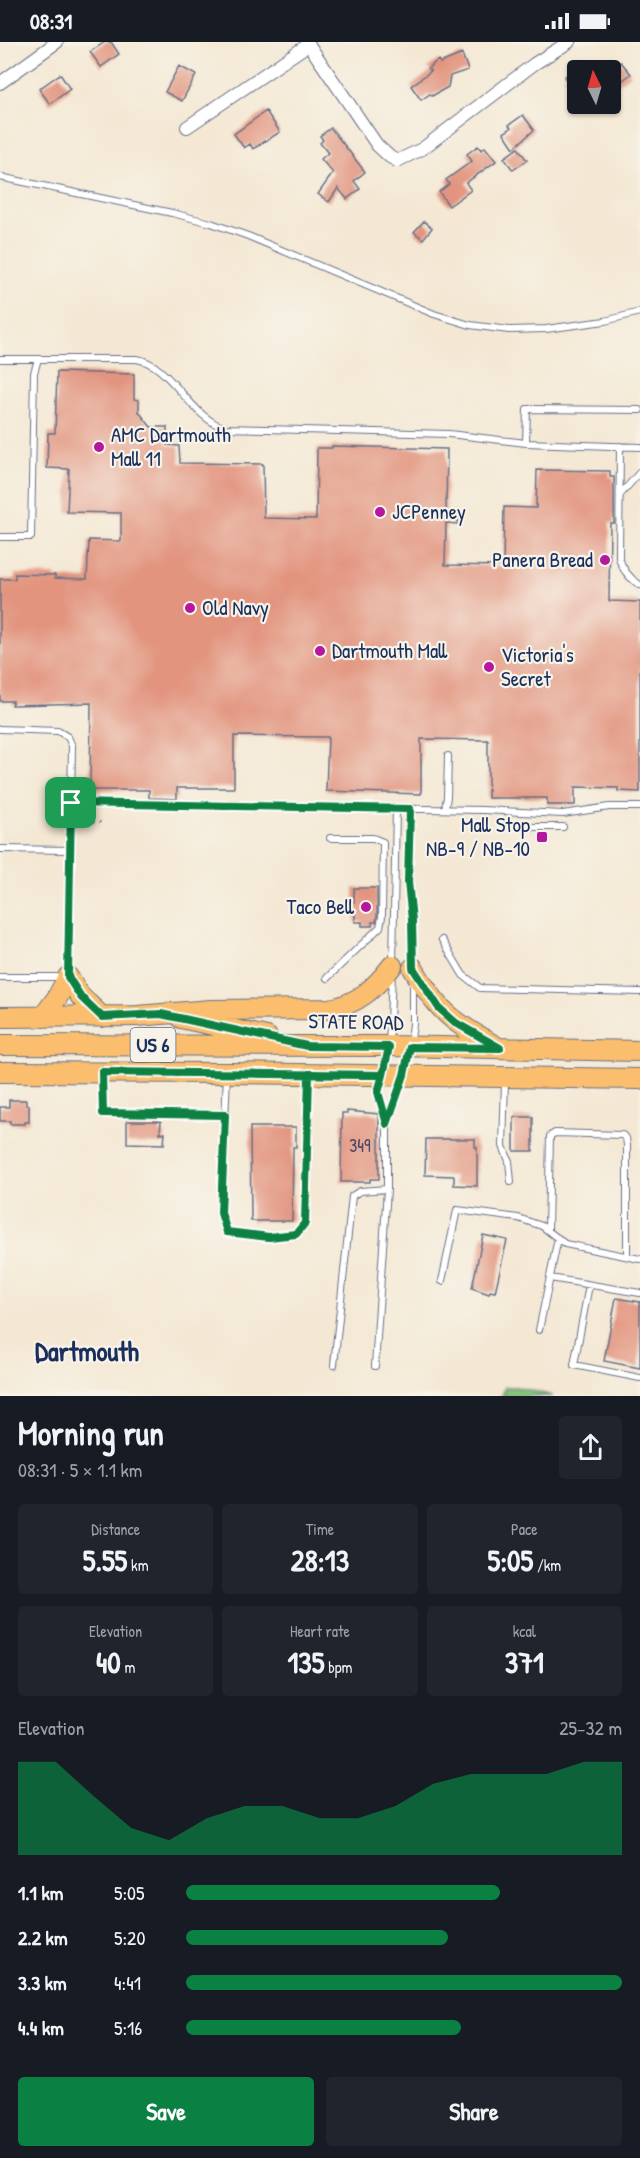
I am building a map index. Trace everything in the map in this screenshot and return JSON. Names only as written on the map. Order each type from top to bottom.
[{"type":"main road","points":[[0,1017],[102,1017],[211,1010],[339,1008],[369,992],[392,966]]},
{"type":"main road","points":[[413,968],[439,1008],[456,1023],[500,1048]]},
{"type":"main road","points":[[43,1017],[57,998],[68,977],[81,997],[102,1017]]},
{"type":"main road","points":[[161,1014],[307,1046]]},
{"type":"main road","name":"STATE ROAD","points":[[0,1045],[307,1046],[640,1051]]},
{"type":"main road","name":"US 6","points":[[0,1072],[640,1079]]},
{"type":"street","points":[[0,83],[57,42]]},
{"type":"street","points":[[187,127],[308,43],[377,145],[396,160],[401,160],[422,149],[534,64],[569,42]]},
{"type":"lane","points":[[0,177],[211,223],[248,236],[434,314],[470,325],[508,330],[546,329],[605,321],[640,312]]},
{"type":"lane","points":[[0,359],[136,359],[147,362],[158,369],[211,423],[225,428],[449,434],[526,443],[640,447]]},
{"type":"lane","points":[[0,537],[32,537],[34,373],[38,359]]},
{"type":"lane","points":[[526,443],[526,409],[640,410]]},
{"type":"lane","points":[[620,446],[620,564],[628,576],[640,585]]},
{"type":"lane","points":[[620,495],[640,472]]},
{"type":"lane","points":[[0,729],[58,731],[68,737],[72,746],[68,977],[0,977]]},
{"type":"lane","points":[[445,809],[448,756]]},
{"type":"lane","points":[[71,803],[445,809],[563,814],[609,807],[640,807]]},
{"type":"lane","points":[[375,1366],[387,1190],[387,1124],[378,1092],[389,1047],[396,809]]},
{"type":"lane","points":[[387,1124],[404,1075],[413,1024],[412,920],[408,882],[410,809]]},
{"type":"lane","points":[[522,827],[563,827]]},
{"type":"lane","points":[[327,978],[380,927],[384,842],[373,838],[330,838]]},
{"type":"lane","points":[[0,849],[70,850]]},
{"type":"lane","points":[[442,940],[463,975],[480,988],[640,992]]},
{"type":"lane","points":[[102,1072],[103,1113],[225,1115]]},
{"type":"lane","points":[[227,1073],[221,1213],[227,1232],[269,1237],[296,1234],[305,1223],[309,1074]]},
{"type":"lane","points":[[505,1077],[503,1146],[509,1161],[511,1182]]},
{"type":"lane","points":[[548,1230],[550,1136],[555,1133],[622,1135],[626,1138],[627,1145],[627,1256]]},
{"type":"lane","points":[[334,1365],[352,1196],[360,1191],[387,1190]]},
{"type":"lane","points":[[442,1281],[457,1210],[518,1218],[542,1226],[565,1244],[640,1259]]},
{"type":"lane","points":[[539,1330],[558,1238]]},
{"type":"lane","points":[[550,1278],[640,1293]]},
{"type":"lane","points":[[589,1285],[574,1365],[640,1378]]},
{"type":"path","points":[[90,813],[90,822],[103,822]]},
{"type":"green space","points":[[505,1387],[516,1387],[553,1396],[502,1396]]},
{"type":"building","points":[[105,42],[111,42],[119,54],[101,67],[90,52]]},
{"type":"building","points":[[462,54],[468,70],[450,76],[448,87],[421,100],[411,86],[431,71],[428,68],[438,60],[440,63]]},
{"type":"building","points":[[621,62],[631,74],[621,82]]},
{"type":"building","points":[[179,66],[196,75],[182,101],[165,92]]},
{"type":"building","points":[[60,74],[70,89],[50,104],[39,89]]},
{"type":"building","points":[[266,111],[280,132],[253,149],[250,144],[244,148],[234,134]]},
{"type":"building","points":[[523,115],[534,130],[514,148],[504,133],[511,128],[509,125]]},
{"type":"building","points":[[331,128],[365,172],[354,181],[360,189],[347,199],[338,188],[329,202],[318,194],[333,173],[321,159],[328,153],[320,143],[323,140],[320,136]]},
{"type":"building","points":[[478,146],[481,150],[485,147],[496,161],[466,183],[471,190],[449,206],[439,192],[449,184],[446,180],[472,161],[467,154]]},
{"type":"building","points":[[518,148],[527,160],[513,170],[504,158]]},
{"type":"building","points":[[424,221],[432,228],[423,239],[414,232]]},
{"type":"building","name":"Dartmouth Mall","points":[[57,372],[134,374],[134,399],[139,400],[139,412],[151,427],[167,427],[167,445],[179,446],[180,463],[263,464],[264,518],[316,519],[317,448],[332,448],[332,446],[447,449],[446,512],[458,512],[458,524],[446,523],[445,565],[503,566],[504,507],[536,508],[537,470],[610,471],[610,477],[614,477],[614,523],[610,523],[609,601],[640,602],[640,792],[618,791],[618,788],[575,787],[575,805],[547,805],[547,798],[488,798],[488,740],[421,739],[421,794],[326,791],[328,737],[234,736],[234,788],[177,788],[177,799],[149,798],[149,790],[90,790],[91,703],[12,705],[13,701],[0,701],[0,579],[15,579],[15,574],[87,579],[89,540],[121,541],[121,513],[67,512],[69,469],[47,468],[48,433],[55,433]]},
{"type":"building","name":"Taco Bell","points":[[354,888],[377,888],[377,916],[372,926],[362,926],[362,922],[355,922],[355,914],[351,914]]},
{"type":"building","points":[[9,1100],[26,1100],[26,1105],[29,1105],[29,1122],[10,1124],[10,1121],[0,1121],[0,1107],[9,1107]]},
{"type":"building","points":[[347,1111],[379,1114],[379,1179],[370,1179],[370,1182],[341,1182],[342,1113],[347,1113]]},
{"type":"building","points":[[514,1117],[533,1117],[533,1151],[514,1151]]},
{"type":"building","points":[[127,1121],[161,1121],[160,1133],[165,1133],[164,1144],[127,1143]]},
{"type":"building","points":[[250,1127],[296,1127],[296,1147],[293,1147],[292,1221],[251,1221]]},
{"type":"building","points":[[426,1139],[475,1139],[477,1186],[454,1185],[454,1176],[425,1175]]},
{"type":"building","points":[[483,1235],[507,1240],[495,1292],[490,1291],[489,1294],[472,1288]]},
{"type":"building","points":[[616,1298],[640,1302],[640,1368],[604,1361]]},
{"type":"place","name":"AMC Dartmouth Mall 11","points":[[99,447]]},
{"type":"place","name":"JCPenney","points":[[380,512]]},
{"type":"place","name":"Panera Bread","points":[[605,560]]},
{"type":"place","name":"Old Navy","points":[[190,608]]},
{"type":"place","name":"Dartmouth Mall","points":[[320,651]]},
{"type":"place","name":"Victoria's Secret","points":[[489,667]]},
{"type":"place","name":"Mall Stop NB-9 / NB-10","points":[[542,837]]},
{"type":"place","name":"Taco Bell","points":[[366,907]]},
{"type":"district","name":"Dartmouth","points":[[87,1352]]},
{"type":"route","points":[[71,803],[68,977],[86,1003],[102,1017],[161,1014],[307,1046],[389,1047],[383,1075],[364,1075],[227,1073],[102,1072],[103,1113],[225,1115],[221,1213],[227,1232],[269,1237],[296,1234],[305,1223],[309,1074],[383,1075],[378,1092],[387,1124],[399,1092],[410,1047],[500,1048],[456,1023],[439,1008],[413,968],[408,882],[410,809],[71,803]]}]
